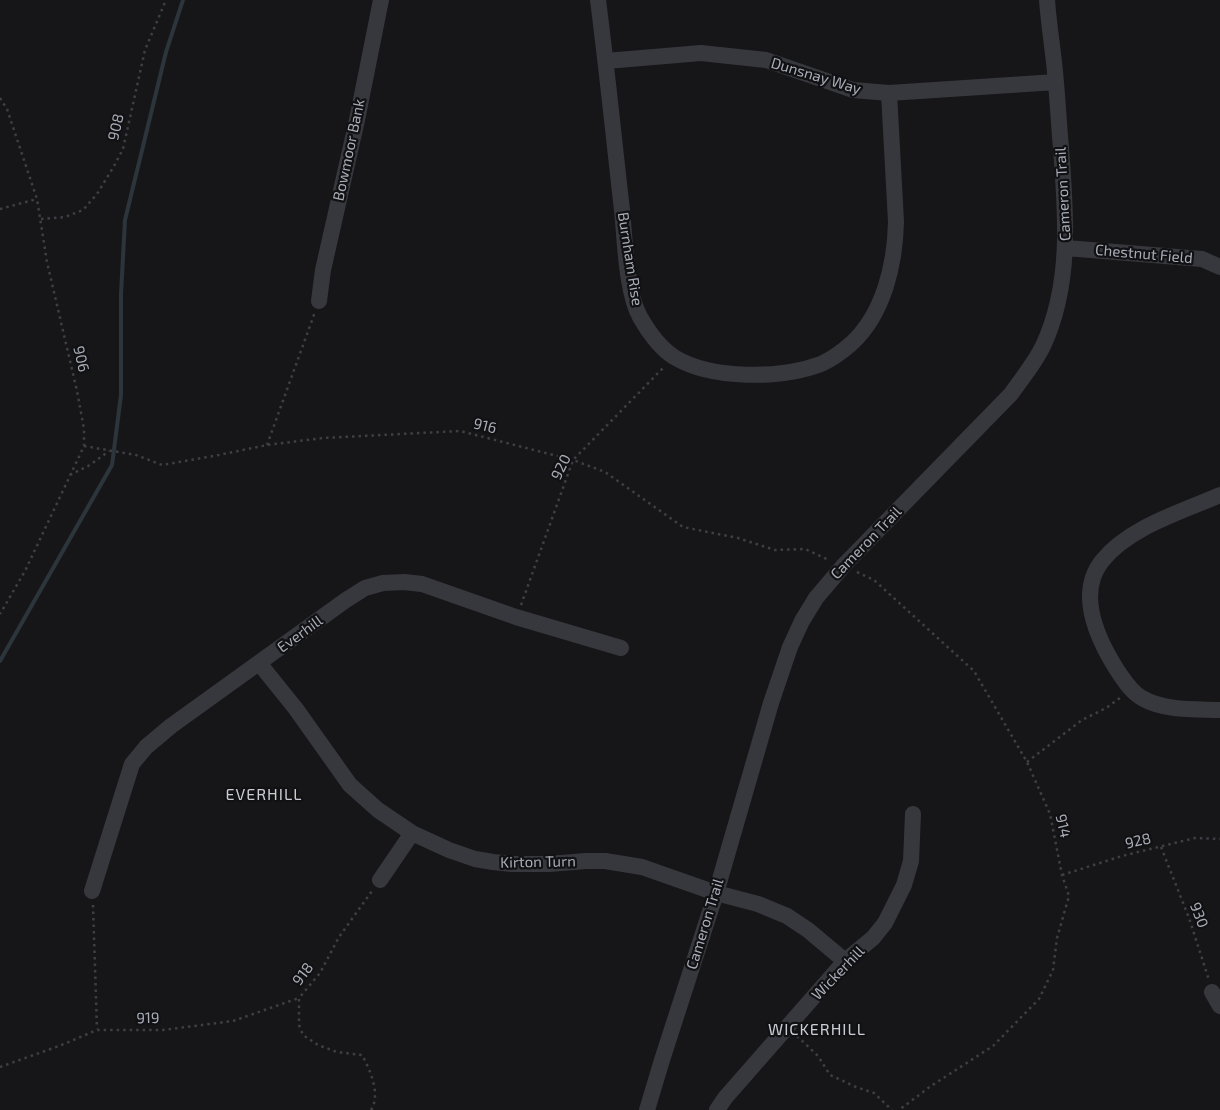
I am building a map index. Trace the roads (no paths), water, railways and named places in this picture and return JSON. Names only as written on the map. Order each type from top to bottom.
[{"type":"street","name":"Bowmoor Bank","points":[[319,301],[323,270],[357,120],[381,0]]},
{"type":"street","name":"Burnham Rise","points":[[598,0],[626,256],[632,293],[639,315],[651,334],[674,356],[696,366],[716,372],[741,374],[787,373],[823,363],[839,354],[865,328],[883,295],[893,259],[895,240],[896,222],[889,93]]},
{"type":"street","name":"Cameron Trail","points":[[648,1110],[662,1060],[716,893],[771,703],[790,647],[816,598],[838,563],[1011,394],[1043,347],[1056,311],[1066,248],[1065,198],[1056,82],[1047,0]]},
{"type":"street","name":"Dunsnay Way","points":[[606,61],[701,53],[766,60],[853,90],[889,93],[1056,82]]},
{"type":"street","name":"Chestnut Field","points":[[1066,248],[1202,259],[1220,267]]},
{"type":"street","points":[[1220,495],[1150,525],[1128,537],[1112,550],[1096,569],[1091,588],[1090,604],[1093,622],[1101,642],[1131,689],[1142,698],[1159,705],[1220,710]]},
{"type":"street","name":"Everhill","points":[[92,891],[132,764],[157,737],[365,588],[383,583],[404,582],[422,584],[516,617],[621,648]]},
{"type":"street","name":"Kirton Turn","points":[[259,663],[296,709],[350,785],[378,810],[412,833],[449,850],[484,860],[512,864],[586,861],[624,863],[642,867],[716,893],[758,904],[787,916],[808,930],[846,961]]},
{"type":"street","name":"Wickerhill","points":[[717,1110],[725,1098],[846,961],[872,938],[885,922],[904,885],[911,861],[914,814]]},
{"type":"street","points":[[380,880],[412,833]]},
{"type":"waterway","points":[[0,661],[112,465],[121,395],[121,294],[125,220],[166,52],[183,0]]},
{"type":"district","name":"EVERHILL","points":[[264,795]]},
{"type":"district","name":"WICKERHILL","points":[[817,1030]]}]
